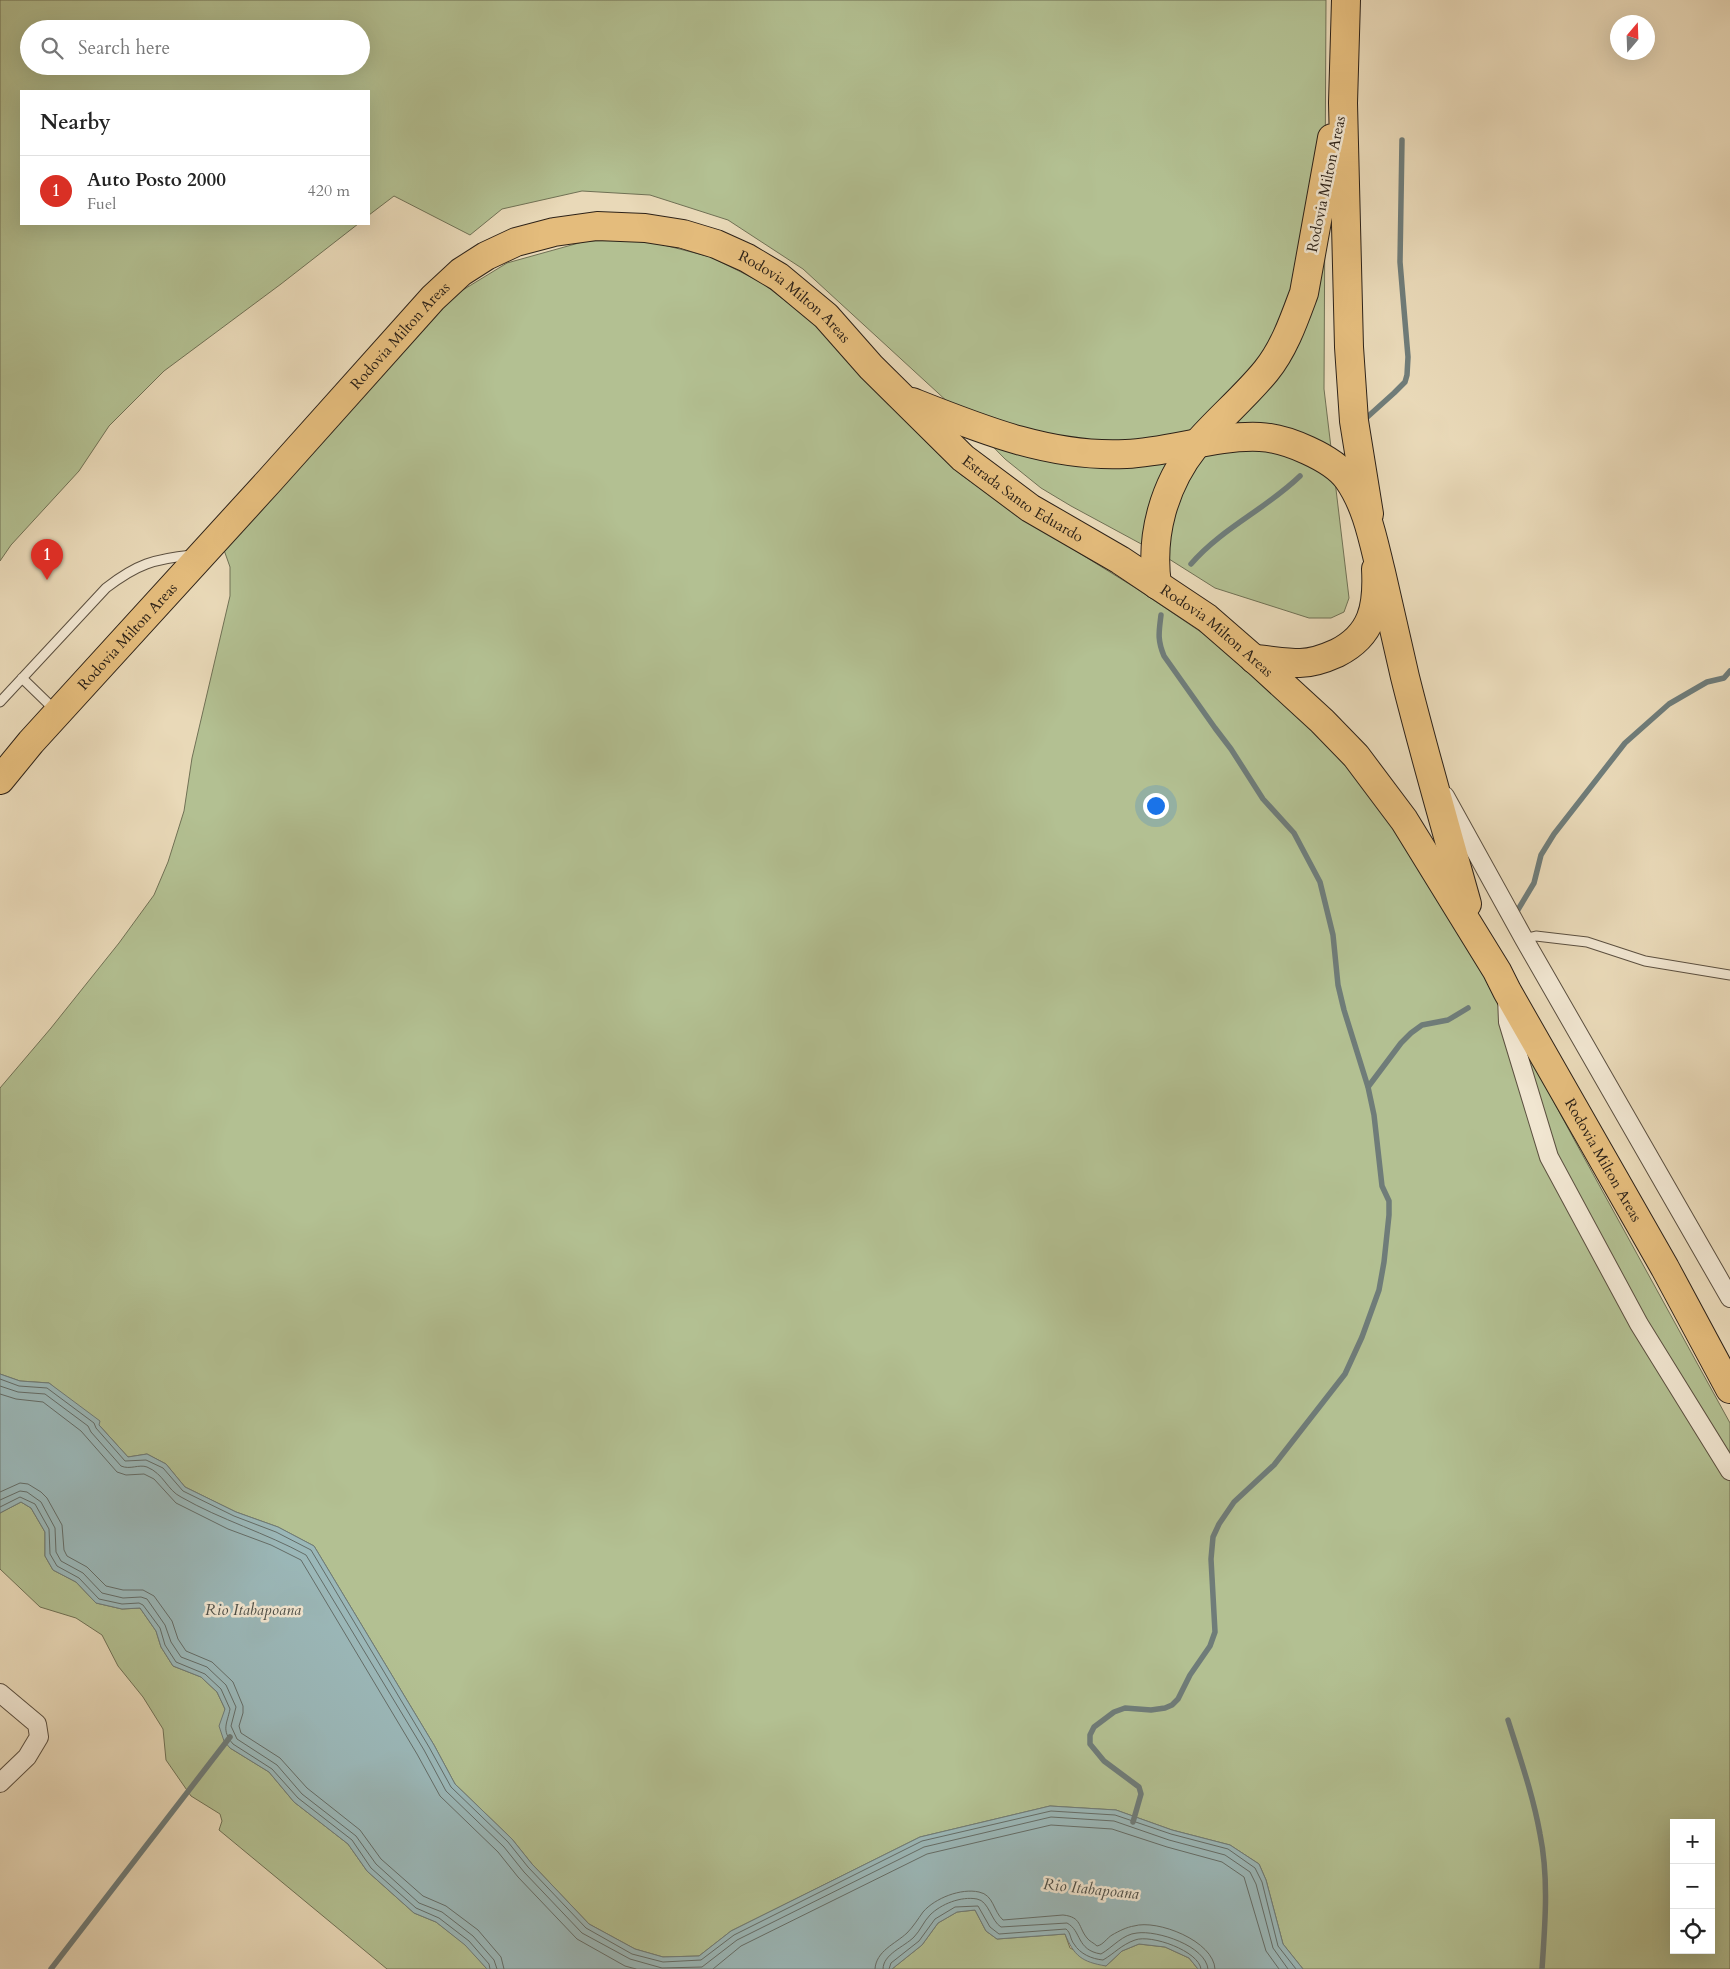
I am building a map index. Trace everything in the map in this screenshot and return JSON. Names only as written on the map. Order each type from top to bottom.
[{"type":"main road","points":[[1343,104],[1346,0]]},
{"type":"main road","name":"Rodovia Milton Areas","points":[[1343,104],[1332,141],[1304,293],[1287,337],[1267,370],[1196,445],[1170,486],[1161,512],[1154,564],[1157,585],[1206,618],[1254,659],[1322,722],[1356,756],[1404,820],[1497,970],[1507,991],[1665,1268],[1730,1389]]},
{"type":"main road","name":"Rodovia Milton Areas","points":[[1343,104],[1350,375],[1356,438],[1375,544],[1406,679],[1475,934]]},
{"type":"main road","name":"Rodovia Milton Areas","points":[[0,780],[30,742],[433,298],[461,272],[486,256],[516,242],[554,232],[597,226],[645,228],[683,234],[716,244],[747,258],[779,277],[813,304],[902,398]]},
{"type":"main road","points":[[902,398],[984,430],[1085,454],[1126,454],[1196,445],[1223,439],[1262,437],[1294,444],[1311,451],[1346,476],[1360,497],[1375,544],[1377,588],[1371,621],[1364,633],[1354,643],[1326,658],[1302,663],[1254,659]]},
{"type":"main road","name":"Estrada Santo Eduardo","points":[[902,398],[963,458],[1030,508],[1120,560],[1157,585]]},
{"type":"street","points":[[1430,769],[1524,940],[1730,1298]]},
{"type":"street","points":[[1507,991],[1508,1022],[1549,1157],[1639,1324],[1730,1471]]},
{"type":"street","points":[[0,1693],[37,1724],[39,1737],[27,1757],[0,1783]]},
{"type":"lane","points":[[0,702],[106,588],[124,574],[144,563],[170,557],[202,554]]},
{"type":"lane","points":[[22,678],[57,712]]},
{"type":"lane","points":[[1524,940],[1536,936],[1588,942],[1645,961],[1730,975]]},
{"type":"green space","points":[[0,0],[1326,0],[1324,389],[1349,598],[1344,612],[1331,618],[1309,618],[1215,588],[1169,559],[1041,488],[1005,459],[962,415],[803,269],[728,220],[650,195],[582,191],[502,209],[470,235],[394,196],[370,214],[370,90],[20,90],[20,225],[357,225],[164,371],[109,426],[79,471],[11,545],[0,561]]},
{"type":"green space","points":[[644,240],[711,257],[761,282],[810,320],[932,448],[960,474],[1018,515],[1134,587],[1250,665],[1343,749],[1465,937],[1730,1423],[1730,1969],[1303,1969],[1283,1944],[1266,1880],[1259,1864],[1230,1845],[1172,1830],[1116,1810],[1050,1806],[920,1837],[731,1931],[699,1956],[663,1957],[635,1949],[589,1924],[532,1864],[512,1839],[455,1784],[434,1745],[314,1546],[278,1527],[236,1512],[185,1487],[166,1464],[147,1454],[128,1457],[99,1425],[49,1383],[20,1381],[0,1374],[0,1088],[119,943],[154,895],[168,862],[184,811],[192,758],[230,596],[230,567],[224,550],[453,296],[507,263],[586,241]]},
{"type":"green space","points":[[21,1502],[31,1508],[45,1532],[45,1556],[53,1570],[76,1582],[96,1603],[122,1609],[140,1608],[156,1631],[161,1647],[173,1666],[201,1677],[217,1692],[225,1709],[230,1748],[269,1772],[294,1802],[348,1844],[367,1871],[414,1913],[436,1922],[466,1945],[487,1969],[387,1969],[219,1830],[222,1821],[220,1814],[191,1796],[166,1760],[163,1729],[143,1697],[118,1666],[102,1635],[76,1618],[40,1607],[0,1569],[0,1513]]},
{"type":"green space","points":[[975,1910],[986,1931],[997,1939],[1065,1934],[1070,1948],[1106,1966],[1122,1951],[1139,1944],[1165,1947],[1189,1958],[1198,1969],[892,1969],[922,1945],[938,1923],[957,1912]]},
{"type":"water","name":"Rio Itabapoana","points":[[0,1374],[20,1381],[49,1383],[100,1421],[99,1425],[128,1457],[147,1454],[166,1464],[185,1487],[236,1512],[278,1527],[314,1546],[434,1745],[455,1784],[512,1839],[532,1864],[589,1924],[635,1949],[663,1957],[699,1956],[731,1931],[920,1837],[1050,1806],[1116,1810],[1172,1830],[1230,1845],[1259,1864],[1266,1880],[1283,1944],[1303,1969],[1198,1969],[1189,1958],[1165,1947],[1139,1944],[1122,1951],[1106,1966],[1080,1957],[1072,1948],[1065,1934],[997,1939],[986,1931],[975,1910],[957,1912],[938,1923],[922,1945],[892,1969],[487,1969],[465,1945],[436,1922],[414,1913],[367,1871],[348,1844],[294,1802],[269,1772],[230,1748],[224,1741],[219,1726],[225,1709],[217,1692],[201,1677],[173,1666],[161,1647],[156,1631],[140,1608],[122,1609],[96,1603],[76,1582],[53,1570],[45,1556],[45,1532],[31,1508],[21,1502],[0,1513]]},
{"type":"waterway","points":[[1364,420],[1405,382],[1407,375],[1408,357],[1400,262],[1402,140]]},
{"type":"waterway","points":[[1191,564],[1216,540],[1273,499],[1300,476]]},
{"type":"waterway","points":[[1133,1822],[1141,1794],[1139,1787],[1104,1761],[1090,1744],[1090,1735],[1094,1727],[1114,1712],[1125,1708],[1151,1710],[1172,1705],[1178,1699],[1190,1675],[1210,1646],[1215,1632],[1211,1559],[1213,1537],[1219,1524],[1234,1502],[1274,1465],[1345,1374],[1362,1337],[1379,1290],[1389,1215],[1389,1201],[1382,1186],[1374,1115],[1368,1087],[1338,985],[1333,935],[1320,882],[1294,833],[1263,799],[1231,749],[1164,656],[1159,640],[1161,615]]},
{"type":"waterway","points":[[1516,913],[1534,883],[1541,855],[1554,834],[1625,743],[1669,704],[1707,682],[1724,678],[1730,671]]},
{"type":"waterway","points":[[1368,1087],[1401,1043],[1411,1033],[1422,1025],[1448,1020],[1468,1008]]},
{"type":"waterway","points":[[1508,1720],[1530,1791],[1543,1851],[1546,1902],[1542,1969]]},
{"type":"waterway","points":[[51,1969],[230,1737]]},
{"type":"place","name":"Auto Posto 2000","points":[[47,580]]}]
